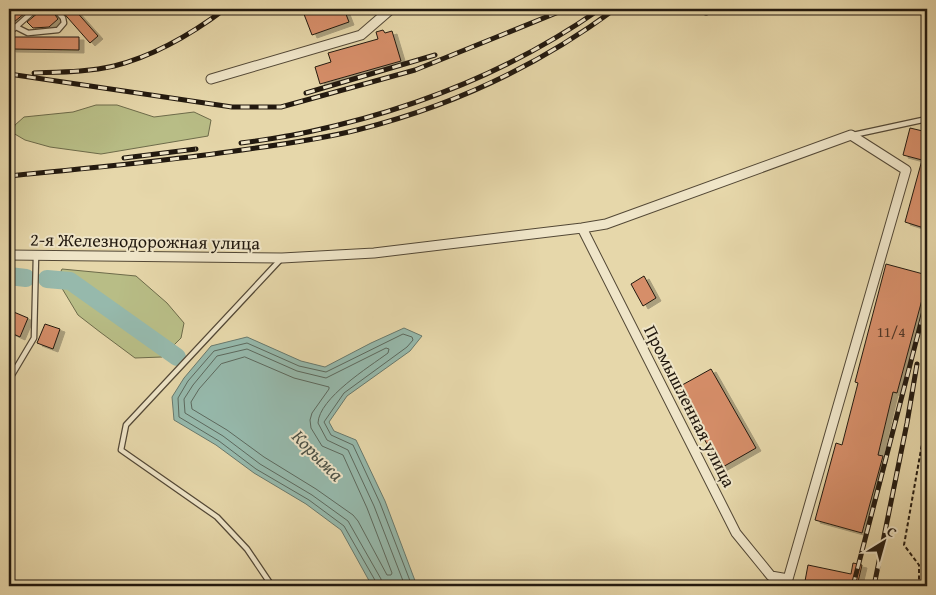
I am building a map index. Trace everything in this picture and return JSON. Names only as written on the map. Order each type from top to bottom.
[{"type":"street","points":[[210,79],[361,35],[391,9]]},
{"type":"street","points":[[787,583],[906,170],[851,135]]},
{"type":"street","name":"2-я Железнодорожная улица","points":[[9,255],[282,258],[374,253],[582,228],[606,224],[851,135]]},
{"type":"street","name":"Промышленная улица","points":[[582,228],[736,533],[771,576],[787,583]]},
{"type":"lane","points":[[9,33],[36,9]]},
{"type":"lane","points":[[16,28],[28,34],[58,30],[64,23],[63,18],[55,9]]},
{"type":"lane","points":[[851,135],[927,119]]},
{"type":"lane","points":[[920,120],[927,123]]},
{"type":"lane","points":[[9,380],[34,338],[36,256]]},
{"type":"lane","points":[[272,586],[247,549],[217,517],[121,450],[126,425],[282,258]]},
{"type":"path","points":[[919,586],[919,564],[904,545],[927,416]]},
{"type":"green space","points":[[96,105],[117,105],[154,117],[194,112],[211,120],[208,136],[101,154],[50,147],[25,140],[13,133],[15,125],[24,117],[73,112]]},
{"type":"green space","points":[[62,269],[136,276],[167,303],[184,323],[181,338],[162,357],[135,358],[78,315],[57,280]]},
{"type":"water","points":[[404,328],[422,336],[410,351],[347,396],[329,422],[334,431],[356,440],[385,501],[417,586],[372,586],[341,530],[306,504],[254,473],[216,445],[174,420],[172,397],[184,378],[211,346],[247,337],[301,361],[325,367]]},
{"type":"building","points":[[13,9],[30,9],[9,26],[9,12]]},
{"type":"building","points":[[40,9],[51,9],[58,19],[49,27],[33,28],[27,22]]},
{"type":"building","points":[[60,9],[74,9],[98,36],[90,43]]},
{"type":"building","points":[[302,9],[344,9],[349,22],[312,35]]},
{"type":"building","points":[[383,30],[385,33],[392,31],[401,61],[320,84],[315,67],[331,62],[328,53],[378,39],[376,32]]},
{"type":"building","points":[[11,37],[79,37],[79,50],[11,49]]},
{"type":"building","points":[[910,128],[927,132],[927,229],[905,222],[922,160],[903,155]]},
{"type":"building","points":[[886,264],[927,275],[927,281],[897,393],[893,392],[878,455],[883,456],[862,533],[815,520],[836,443],[842,445],[858,383],[855,382]]},
{"type":"building","points":[[644,276],[656,298],[643,306],[631,284]]},
{"type":"building","points":[[9,310],[28,318],[20,337],[9,332]]},
{"type":"building","points":[[45,324],[60,329],[53,349],[37,343]]},
{"type":"building","points":[[711,369],[756,448],[721,468],[675,389]]},
{"type":"building","points":[[853,563],[862,565],[857,586],[828,586],[805,581],[808,565],[851,574]]},
{"type":"waterway","name":"Корыжа","points":[[9,276],[26,278]]},
{"type":"waterway","name":"Корыжа","points":[[47,279],[70,281],[177,357]]},
{"type":"railway","points":[[34,73],[94,69],[129,62],[172,43],[200,27],[225,9]]},
{"type":"railway","points":[[9,74],[232,107],[281,107],[415,70],[566,9]]},
{"type":"railway","points":[[241,143],[347,123],[423,99],[497,69],[567,31],[600,9]]},
{"type":"railway","points":[[9,176],[129,164],[303,141],[391,121],[459,97],[492,82],[555,49],[615,9]]},
{"type":"railway","points":[[706,13],[720,9]]},
{"type":"railway","points":[[306,93],[435,55]]},
{"type":"railway","points":[[124,158],[196,149]]},
{"type":"railway","points":[[853,586],[927,299]]},
{"type":"railway","points":[[874,586],[917,364]]},
{"type":"railway","points":[[927,506],[927,528]]}]
